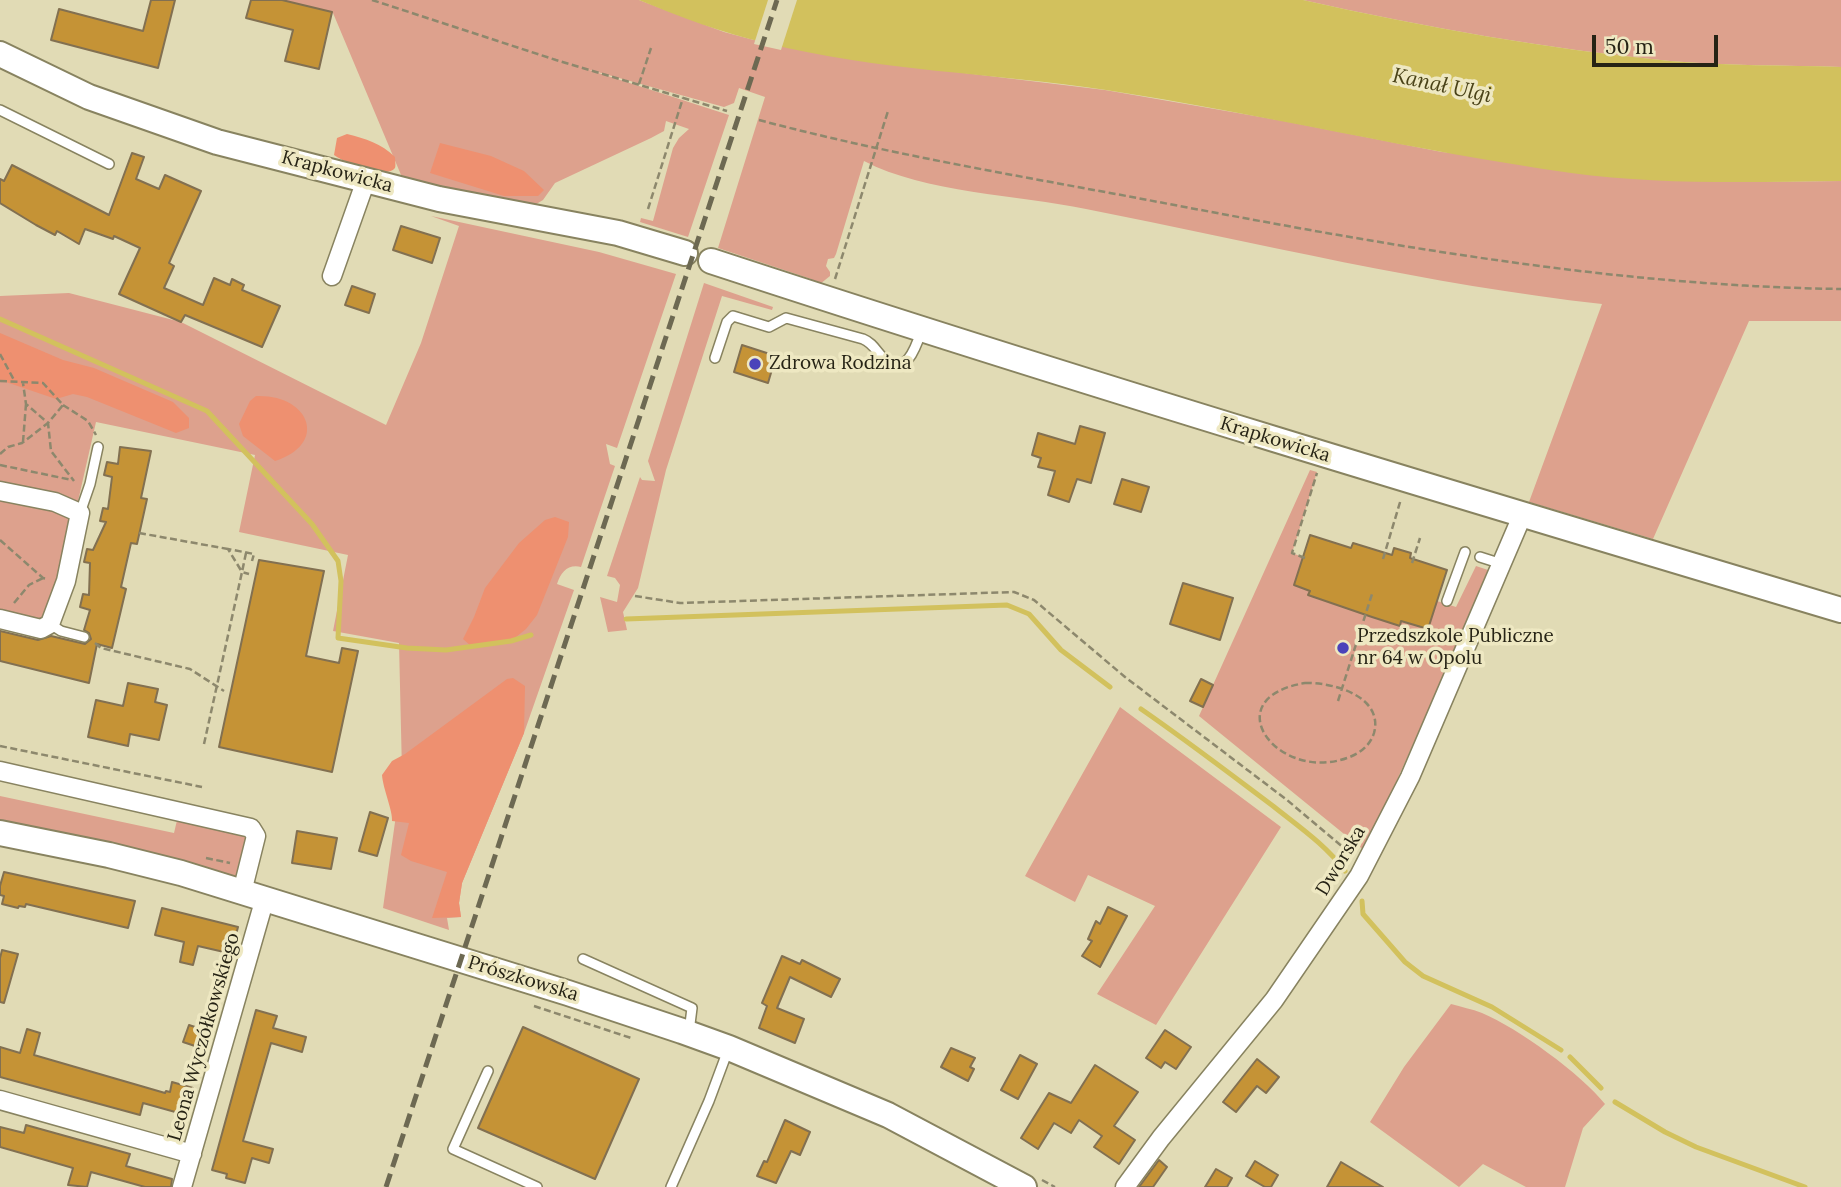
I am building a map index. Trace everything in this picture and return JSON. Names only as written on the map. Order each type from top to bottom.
[{"type":"street","name":"Krapkowicka","points":[[0,54],[89,97],[226,144],[470,206],[625,234],[685,253]]},
{"type":"street","points":[[332,276],[366,180]]},
{"type":"street","name":"Krapkowicka","points":[[711,261],[1425,493],[1522,516],[1841,611]]},
{"type":"street","points":[[0,491],[55,502],[80,513],[66,580],[50,624],[41,629],[3,615]]},
{"type":"street","name":"Dworska","points":[[1125,1187],[1161,1138],[1274,1000],[1330,920],[1364,865],[1410,777],[1522,516]]},
{"type":"street","name":"Leona Wyczółkowskiego","points":[[0,771],[251,828],[256,836],[254,895],[182,1187]]},
{"type":"street","name":"Prószkowska","points":[[0,833],[109,855],[254,895],[729,1048],[888,1115],[1024,1187]]},
{"type":"street","points":[[0,1100],[192,1154]]},
{"type":"lane","points":[[0,110],[109,164]]},
{"type":"lane","points":[[715,358],[727,323],[733,316],[769,327],[786,318],[863,339],[893,364],[904,363],[912,357],[922,330]]},
{"type":"lane","points":[[80,513],[98,447]]},
{"type":"lane","points":[[1447,601],[1465,552]]},
{"type":"lane","points":[[1480,557],[1502,564]]},
{"type":"lane","points":[[50,624],[61,631],[83,637]]},
{"type":"lane","points":[[583,959],[692,1008],[688,1034]]},
{"type":"lane","points":[[671,1187],[729,1048]]},
{"type":"lane","points":[[488,1071],[453,1149],[537,1187]]},
{"type":"path","points":[[372,0],[556,60],[727,111]]},
{"type":"path","points":[[639,84],[651,48]]},
{"type":"path","points":[[648,209],[683,98]]},
{"type":"path","points":[[828,299],[887,111]]},
{"type":"path","points":[[759,120],[877,148],[1331,234],[1451,254],[1686,281],[1841,289]]},
{"type":"path","points":[[0,354],[15,382]]},
{"type":"path","points":[[0,380],[43,383],[63,405],[88,421],[100,441],[98,447]]},
{"type":"path","points":[[22,443],[26,404],[23,383]]},
{"type":"path","points":[[26,404],[48,423],[51,451],[74,481]]},
{"type":"path","points":[[0,454],[8,447],[22,443],[48,423],[63,405]]},
{"type":"path","points":[[0,465],[90,484]]},
{"type":"path","points":[[1305,558],[1292,553],[1319,468]]},
{"type":"path","points":[[1382,559],[1402,493]]},
{"type":"path","points":[[139,533],[254,554],[252,561]]},
{"type":"path","points":[[1412,563],[1420,538]]},
{"type":"path","points":[[0,540],[43,578]]},
{"type":"path","points":[[228,549],[242,572],[249,574]]},
{"type":"path","points":[[204,744],[246,553]]},
{"type":"path","points":[[3,615],[29,585],[43,578],[66,580]]},
{"type":"path","points":[[635,596],[680,603],[1014,592],[1034,600],[1125,677],[1287,800],[1364,865]]},
{"type":"path","points":[[1338,701],[1372,594]]},
{"type":"path","points":[[83,637],[102,648],[190,669],[224,691]]},
{"type":"path","points":[[1306,683],[1327,684],[1342,689],[1363,701],[1374,719],[1373,736],[1367,746],[1358,753],[1331,762],[1305,761],[1281,752],[1264,734],[1259,716],[1264,704],[1273,694],[1306,683]]},
{"type":"path","points":[[0,746],[202,787]]},
{"type":"path","points":[[524,1002],[636,1039]]},
{"type":"shaded area","points":[[283,0],[639,0],[724,32],[769,44],[915,67],[1105,90],[1442,152],[1753,182],[1841,181],[1841,321],[1749,321],[1653,539],[1529,502],[1602,304],[1408,275],[1086,209],[943,187],[888,172],[864,161],[836,254],[834,258],[828,259],[826,266],[830,276],[820,284],[810,284],[811,279],[718,248],[765,97],[739,88],[734,103],[724,107],[583,68],[729,115],[688,237],[640,222],[641,218],[653,221],[673,148],[689,129],[666,121],[664,131],[555,183],[543,200],[533,206],[404,182],[333,13]]},
{"type":"shaded area","points":[[1303,0],[1841,0],[1841,67],[1713,64],[1624,56],[1486,36]]},
{"type":"shaded area","points":[[347,134],[384,148],[395,157],[395,168],[390,171],[375,171],[346,162],[334,155],[337,138]]},
{"type":"shaded area","points":[[440,143],[491,156],[524,171],[544,190],[538,196],[504,196],[430,173]]},
{"type":"shaded area","points":[[431,216],[599,252],[676,274],[617,448],[606,444],[610,464],[615,466],[581,567],[566,570],[557,584],[574,590],[524,733],[462,883],[459,903],[461,917],[447,918],[449,930],[383,908],[402,772],[399,643],[333,631],[348,555],[239,532],[255,455],[96,422],[50,624],[0,619],[0,296],[69,293],[181,322],[386,425],[421,343],[459,226]]},
{"type":"shaded area","points":[[704,283],[773,307],[772,310],[722,296],[666,470],[638,588],[623,612],[627,630],[608,632],[600,597],[617,602],[620,585],[615,578],[607,576],[640,477],[642,480],[655,481],[648,461]]},
{"type":"shaded area","points":[[0,333],[63,360],[94,368],[173,402],[189,418],[189,428],[176,433],[87,397],[73,394],[56,399],[0,380]]},
{"type":"shaded area","points":[[256,396],[289,403],[300,411],[306,421],[307,432],[302,443],[292,453],[275,461],[243,436],[239,424],[250,401]]},
{"type":"shaded area","name":"Przedszkole Publiczne nr 64 w Opolu","points":[[1310,470],[1317,472],[1292,553],[1305,558],[1294,585],[1310,591],[1309,595],[1400,625],[1401,621],[1427,629],[1437,601],[1456,607],[1476,566],[1488,570],[1365,851],[1199,716]]},
{"type":"shaded area","points":[[555,517],[569,522],[568,537],[537,615],[526,629],[511,641],[471,646],[463,639],[485,588],[519,543],[545,520]]},
{"type":"shaded area","points":[[513,678],[525,686],[524,733],[462,883],[459,903],[461,917],[432,918],[447,872],[411,861],[401,855],[409,823],[392,821],[382,775],[392,761],[507,679]]},
{"type":"shaded area","points":[[1120,707],[1281,827],[1156,1025],[1097,994],[1155,906],[1088,875],[1075,902],[1025,876]]},
{"type":"shaded area","points":[[0,796],[174,833],[179,812],[251,828],[242,892],[0,833]]},
{"type":"shaded area","points":[[1451,1004],[1482,1013],[1530,1040],[1581,1079],[1605,1104],[1583,1128],[1565,1187],[1526,1187],[1483,1164],[1459,1187],[1370,1122],[1404,1067]]},
{"type":"water","name":"Kanał Ulgi","points":[[639,0],[1303,0],[1486,36],[1624,56],[1713,64],[1841,67],[1841,181],[1671,181],[1571,173],[1106,90],[850,60],[750,39]]},
{"type":"pier","points":[[768,0],[797,0],[781,50],[754,44]]},
{"type":"building","points":[[151,0],[175,0],[158,68],[51,40],[59,9],[143,31]]},
{"type":"building","points":[[251,0],[282,0],[332,12],[319,69],[285,61],[293,30],[246,18]]},
{"type":"building","points":[[132,153],[144,157],[136,179],[159,189],[165,175],[201,191],[169,263],[174,266],[164,288],[203,305],[214,278],[230,285],[232,279],[244,285],[242,290],[280,306],[262,347],[185,315],[181,322],[119,294],[140,248],[114,236],[113,239],[85,229],[79,244],[57,231],[55,235],[0,203],[0,179],[4,181],[12,165],[109,215]]},
{"type":"building","points":[[401,226],[440,238],[432,263],[393,250]]},
{"type":"building","points":[[352,286],[375,294],[369,313],[345,305]]},
{"type":"building","name":"Zdrowa Rodzina","points":[[742,345],[776,356],[768,383],[734,372]]},
{"type":"building","points":[[1080,426],[1105,433],[1091,483],[1077,479],[1069,502],[1048,495],[1055,471],[1038,467],[1041,458],[1032,455],[1038,433],[1075,444]]},
{"type":"building","points":[[120,447],[151,451],[141,498],[147,499],[137,544],[131,543],[121,587],[126,589],[112,648],[97,644],[89,683],[0,661],[0,631],[38,640],[51,636],[85,644],[91,639],[89,633],[84,630],[90,610],[80,607],[83,594],[89,595],[90,563],[84,562],[87,549],[93,550],[106,522],[100,521],[103,508],[108,509],[112,477],[104,475],[107,462],[118,464]]},
{"type":"building","points":[[1122,479],[1149,487],[1141,512],[1114,504]]},
{"type":"building","name":"Przedszkole Publiczne nr 64 w Opolu","points":[[1310,535],[1351,548],[1353,543],[1392,555],[1394,548],[1411,553],[1410,558],[1447,570],[1428,629],[1401,621],[1400,626],[1372,617],[1308,595],[1310,591],[1294,585]]},
{"type":"building","points":[[259,560],[324,571],[306,656],[339,663],[342,648],[358,651],[332,772],[219,747]]},
{"type":"building","points":[[1183,583],[1233,598],[1220,640],[1170,624]]},
{"type":"building","points":[[1201,679],[1213,685],[1203,707],[1190,701]]},
{"type":"building","points":[[128,683],[158,689],[155,702],[167,705],[159,740],[130,734],[128,746],[88,737],[96,700],[123,706]]},
{"type":"building","points":[[370,812],[388,818],[377,856],[359,851]]},
{"type":"building","points":[[297,831],[337,838],[331,869],[292,863]]},
{"type":"building","points":[[4,872],[135,901],[128,928],[26,904],[25,907],[18,908],[2,904],[4,896],[0,895],[0,886]]},
{"type":"building","points":[[1108,907],[1127,916],[1100,967],[1082,956],[1092,941],[1088,939],[1096,921],[1100,924]]},
{"type":"building","points":[[162,908],[238,927],[232,950],[225,948],[224,952],[198,946],[193,965],[180,962],[184,942],[155,935]]},
{"type":"building","points":[[2,950],[18,954],[4,1003],[0,1002]]},
{"type":"building","points":[[782,956],[800,964],[802,960],[840,979],[831,997],[790,977],[777,1008],[804,1019],[795,1043],[759,1028],[767,1006],[762,1003]]},
{"type":"building","points":[[256,1010],[277,1016],[273,1028],[306,1037],[302,1052],[271,1043],[243,1141],[273,1149],[269,1163],[252,1158],[245,1183],[226,1178],[227,1174],[212,1170]]},
{"type":"building","points":[[189,1025],[204,1030],[198,1047],[183,1042]]},
{"type":"building","points":[[523,1027],[639,1079],[595,1179],[478,1128]]},
{"type":"building","points":[[27,1029],[40,1033],[34,1055],[165,1093],[170,1092],[172,1082],[193,1088],[186,1115],[143,1103],[140,1115],[0,1077],[0,1047],[20,1053]]},
{"type":"building","points":[[1165,1030],[1191,1047],[1176,1069],[1165,1062],[1161,1068],[1146,1058]]},
{"type":"building","points":[[951,1048],[975,1058],[970,1067],[974,1069],[968,1081],[941,1067]]},
{"type":"building","points":[[1020,1055],[1037,1064],[1018,1099],[1001,1090]]},
{"type":"building","points":[[1257,1059],[1279,1077],[1266,1093],[1257,1086],[1236,1112],[1223,1102]]},
{"type":"building","points":[[1095,1065],[1138,1092],[1114,1126],[1135,1140],[1119,1164],[1094,1147],[1102,1136],[1079,1120],[1071,1133],[1054,1123],[1038,1149],[1021,1138],[1049,1093],[1071,1103]]},
{"type":"building","points":[[785,1120],[810,1132],[800,1155],[791,1151],[776,1183],[757,1176],[764,1161],[767,1162]]},
{"type":"building","points":[[26,1125],[130,1154],[126,1166],[172,1179],[171,1187],[145,1187],[91,1172],[87,1187],[68,1185],[73,1168],[0,1147],[0,1127],[24,1133]]},
{"type":"building","points":[[1159,1160],[1167,1167],[1153,1187],[1139,1187]]},
{"type":"building","points":[[1255,1161],[1278,1175],[1271,1187],[1265,1187],[1246,1176]]},
{"type":"building","points":[[1341,1162],[1383,1187],[1327,1187]]},
{"type":"building","points":[[1216,1169],[1232,1178],[1227,1187],[1205,1187]]},
{"type":"waterway","points":[[0,319],[207,411],[312,524],[338,561],[341,581],[338,638],[407,648],[446,650],[511,641],[531,635]]},
{"type":"waterway","points":[[626,619],[1007,605],[1029,614],[1061,650],[1110,687]]},
{"type":"waterway","points":[[1141,709],[1302,828],[1345,871]]},
{"type":"waterway","points":[[1362,901],[1363,914],[1405,962],[1423,976],[1492,1007],[1561,1050]]},
{"type":"waterway","points":[[1570,1057],[1601,1088]]},
{"type":"waterway","points":[[1615,1102],[1696,1147],[1805,1187]]},
{"type":"railway","points":[[386,1187],[777,0]]},
{"type":"place","name":"Zdrowa Rodzina","points":[[755,364]]},
{"type":"place","name":"Przedszkole Publiczne nr 64 w Opolu","points":[[1343,648]]}]
